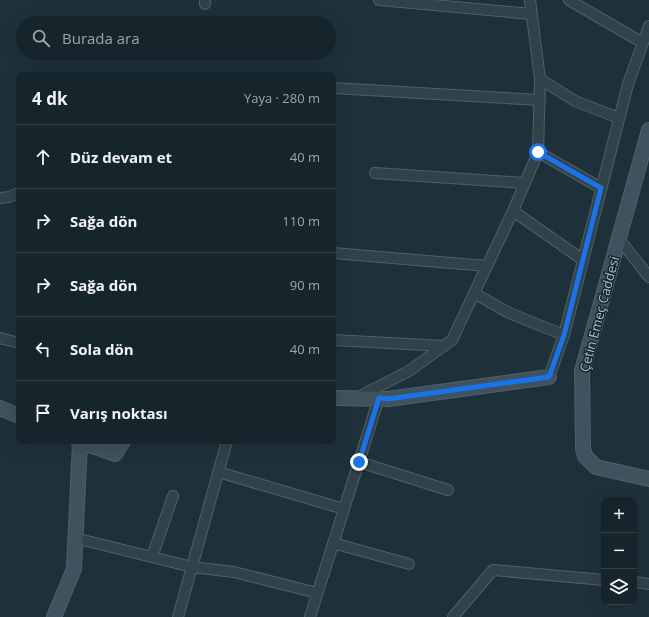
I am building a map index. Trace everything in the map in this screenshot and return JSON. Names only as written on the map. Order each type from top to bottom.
[{"type":"main road","name":"Çetin Emeç Caddesi","points":[[649,130],[582,371],[583,449],[585,456],[596,467],[649,479]]},
{"type":"main road","points":[[336,398],[388,399],[549,377]]},
{"type":"main road","points":[[0,408],[16,415]]},
{"type":"main road","points":[[54,617],[74,569],[79,444]]},
{"type":"main road","points":[[87,444],[115,454],[121,444]]},
{"type":"street","points":[[378,0],[532,14]]},
{"type":"street","points":[[356,398],[409,371],[452,340],[513,211],[538,152],[540,79],[530,0]]},
{"type":"street","points":[[570,0],[643,43]]},
{"type":"street","points":[[549,377],[564,335],[628,84],[649,26]]},
{"type":"street","points":[[540,79],[575,101],[619,118]]},
{"type":"street","points":[[336,88],[540,100]]},
{"type":"street","points":[[538,152],[601,188]]},
{"type":"street","points":[[375,173],[525,183]]},
{"type":"street","points":[[0,198],[10,197],[16,194]]},
{"type":"street","points":[[513,211],[583,260]]},
{"type":"street","points":[[619,239],[649,276]]},
{"type":"street","points":[[336,253],[487,266]]},
{"type":"street","points":[[474,293],[509,313],[564,335]]},
{"type":"street","points":[[0,338],[16,342]]},
{"type":"street","points":[[336,340],[444,346]]},
{"type":"street","points":[[310,617],[379,398]]},
{"type":"street","points":[[178,617],[226,444]]},
{"type":"street","points":[[359,462],[448,490]]},
{"type":"street","points":[[218,472],[344,509]]},
{"type":"street","points":[[152,557],[173,496]]},
{"type":"street","points":[[75,538],[192,567],[234,572],[317,593]]},
{"type":"street","points":[[333,543],[409,564]]},
{"type":"street","points":[[453,617],[493,570],[601,580]]},
{"type":"street","points":[[637,582],[649,584]]},
{"type":"route","points":[[359,462],[379,398],[388,399],[549,377],[564,335],[601,188],[538,152]]}]
